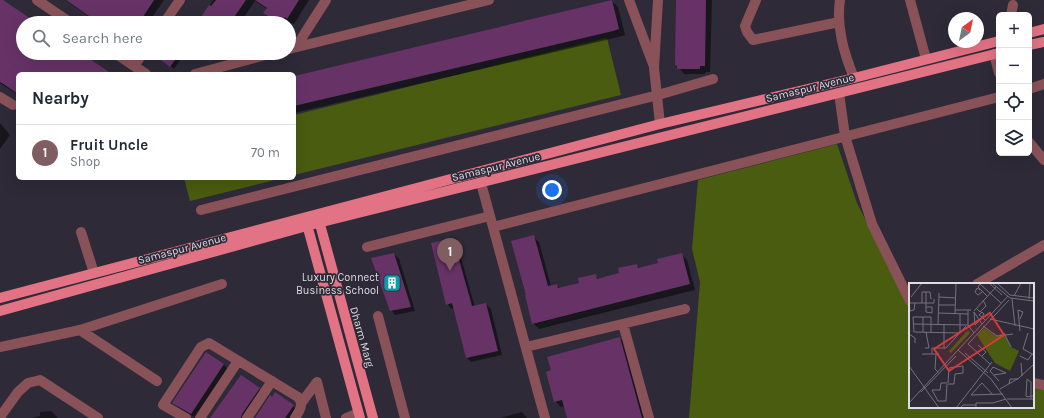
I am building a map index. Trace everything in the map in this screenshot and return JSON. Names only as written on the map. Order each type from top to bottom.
[{"type":"main road","points":[[1032,32],[1044,29]]},
{"type":"main road","name":"Samaspur Avenue","points":[[0,298],[94,273],[318,219],[660,124],[854,78],[996,41]]},
{"type":"main road","points":[[1032,45],[1044,42]]},
{"type":"main road","name":"Samaspur Avenue","points":[[318,219],[481,183],[996,54]]},
{"type":"main road","name":"Dharm Marg","points":[[318,219],[372,418]]},
{"type":"main road","name":"Samaspur Avenue","points":[[0,312],[306,222]]},
{"type":"main road","points":[[306,222],[359,416]]},
{"type":"street","points":[[37,0],[61,16]]},
{"type":"street","points":[[169,16],[180,0]]},
{"type":"street","points":[[296,44],[326,0]]},
{"type":"street","points":[[629,0],[654,68],[660,124]]},
{"type":"street","points":[[654,68],[658,0]]},
{"type":"street","points":[[756,0],[745,26],[747,32],[753,40],[839,22]]},
{"type":"street","points":[[840,0],[839,22],[845,54],[854,78]]},
{"type":"street","points":[[910,0],[926,59]]},
{"type":"street","points":[[296,47],[483,1]]},
{"type":"street","points":[[125,60],[143,72]]},
{"type":"street","points":[[134,66],[138,60]]},
{"type":"street","points":[[202,72],[247,60]]},
{"type":"street","points":[[201,210],[658,95],[713,79]]},
{"type":"street","points":[[1032,88],[1044,84]]},
{"type":"street","points":[[839,93],[845,136],[872,224],[909,299]]},
{"type":"street","points":[[0,97],[13,105]]},
{"type":"street","points":[[493,227],[996,98]]},
{"type":"street","points":[[1032,146],[1044,160]]},
{"type":"street","points":[[481,183],[545,418]]},
{"type":"street","points":[[367,247],[490,216]]},
{"type":"street","points":[[81,232],[94,273]]},
{"type":"street","points":[[979,283],[1044,245]]},
{"type":"street","points":[[0,347],[80,330],[222,284]]},
{"type":"street","points":[[526,347],[685,309]]},
{"type":"street","points":[[378,316],[406,418]]},
{"type":"street","points":[[623,324],[649,418]]},
{"type":"street","points":[[80,330],[157,381]]},
{"type":"street","points":[[186,418],[163,405],[201,347],[209,342],[298,397],[302,402]]},
{"type":"street","points":[[200,418],[238,361]]},
{"type":"street","points":[[0,417],[18,392],[28,382],[40,380],[98,418]]},
{"type":"street","points":[[247,418],[272,381]]},
{"type":"street","points":[[295,418],[302,407],[302,402],[317,382],[326,418]]},
{"type":"street","points":[[1034,383],[1044,385]]},
{"type":"street","points":[[346,418],[359,416]]},
{"type":"green space","points":[[607,38],[621,95],[296,175],[296,115]]},
{"type":"green space","points":[[837,144],[857,203],[909,307],[909,408],[1034,408],[1034,388],[1044,390],[1044,418],[689,418],[700,282],[692,249],[698,180]]},
{"type":"green space","points":[[185,180],[275,180],[190,201]]},
{"type":"building","points":[[0,0],[3,0],[27,16],[16,16],[16,60],[91,60],[109,72],[16,72],[16,93],[0,82]]},
{"type":"building","points":[[66,0],[154,0],[144,16],[89,16]]},
{"type":"building","points":[[216,0],[246,0],[235,16],[202,16],[209,5],[211,6]]},
{"type":"building","points":[[255,0],[299,0],[289,16],[268,16],[263,13],[267,8]]},
{"type":"building","points":[[612,0],[619,29],[296,106],[296,76]]},
{"type":"building","points":[[676,0],[706,0],[705,66],[700,66],[700,69],[677,69],[677,65],[675,65]]},
{"type":"building","points":[[161,60],[175,60],[170,67]]},
{"type":"building","points":[[534,235],[548,286],[557,284],[558,288],[579,283],[578,278],[596,274],[597,279],[619,273],[618,268],[637,264],[638,268],[658,263],[657,259],[682,253],[690,284],[532,324],[526,295],[511,241]]},
{"type":"building","points":[[453,238],[472,306],[486,303],[498,351],[466,358],[452,303],[446,305],[431,243]]},
{"type":"building","name":"Luxury Connect Business School","points":[[394,253],[411,307],[390,311],[371,258]]},
{"type":"building","points":[[620,337],[642,418],[567,418],[562,400],[554,402],[546,372],[551,370],[547,357]]},
{"type":"building","points":[[206,352],[224,364],[191,414],[172,403]]},
{"type":"building","points":[[241,375],[260,388],[242,414],[241,418],[210,418]]},
{"type":"building","points":[[275,392],[294,405],[285,418],[255,418],[270,395],[272,397]]},
{"type":"place","name":"Fruit Uncle","points":[[450,271]]},
{"type":"place","name":"Luxury Connect Business School","points":[[392,283]]}]
